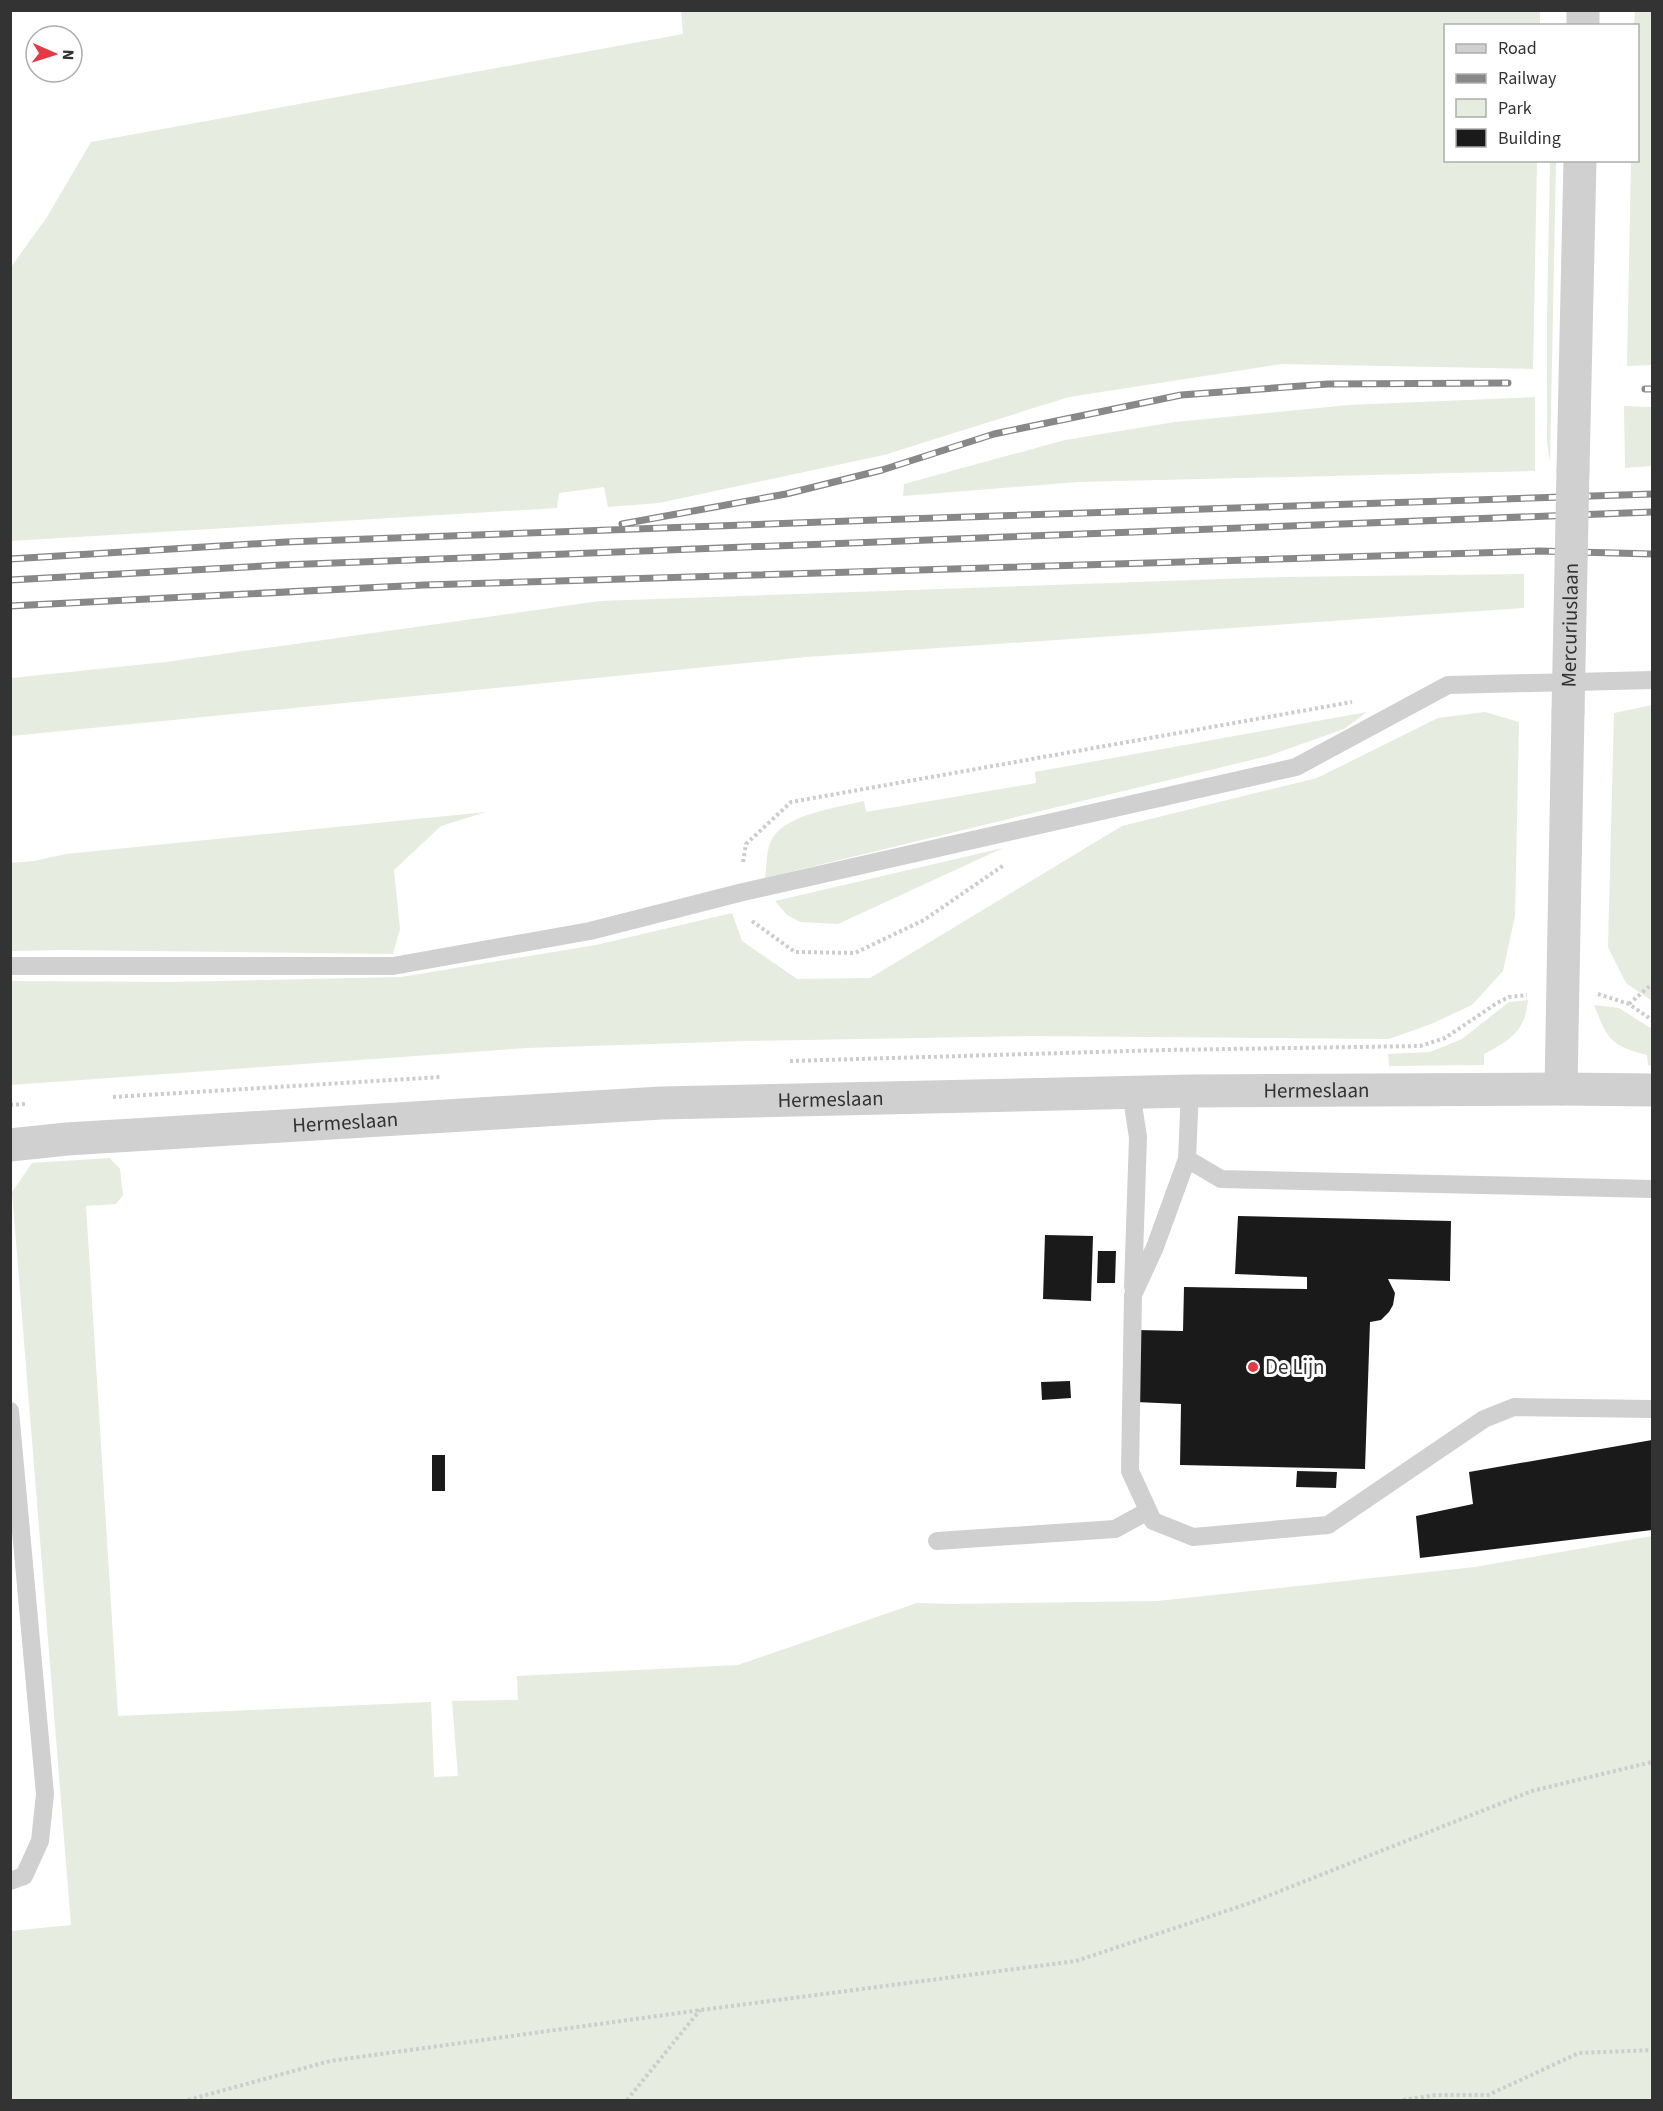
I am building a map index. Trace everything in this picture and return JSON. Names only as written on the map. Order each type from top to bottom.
[{"type":"street","name":"Mercuriuslaan","points":[[1562,1089],[1580,162]]},
{"type":"street","name":"Hermeslaan","points":[[10,1145],[78,1138],[661,1104],[1190,1091],[1653,1090]]},
{"type":"lane","points":[[10,966],[393,966],[590,931],[743,892],[1296,767],[1448,685],[1653,680]]},
{"type":"lane","points":[[1133,1295],[1155,1247],[1187,1159],[1190,1091]]},
{"type":"lane","points":[[1131,1092],[1138,1137],[1130,1471],[1153,1521],[1193,1537],[1328,1525],[1484,1419],[1514,1407],[1653,1409]]},
{"type":"lane","points":[[1187,1159],[1221,1179],[1653,1189]]},
{"type":"lane","points":[[10,1411],[45,1794],[40,1841],[24,1876],[10,1881]]},
{"type":"lane","points":[[937,1541],[1115,1529],[1148,1511]]},
{"type":"path","points":[[1629,1004],[1653,984]]},
{"type":"path","points":[[1390,1048],[1420,1046],[1445,1038],[1509,997],[1534,994]]},
{"type":"path","points":[[1602,994],[1629,1004],[1653,1020]]},
{"type":"path","points":[[188,2100],[330,2061],[1076,1961],[1250,1903],[1532,1791],[1653,1762]]},
{"type":"path","points":[[627,2100],[700,2010]]},
{"type":"path","points":[[1403,2100],[1436,2095],[1488,2095],[1579,2053],[1653,2050]]},
{"type":"green space","points":[[1635,10],[1652,11],[1652,365],[1627,366],[1631,162],[1639,162],[1639,24],[1634,24]]},
{"type":"green space","points":[[681,11],[1540,11],[1540,24],[1444,24],[1444,162],[1537,162],[1533,369],[1282,364],[1069,397],[884,455],[659,503],[608,507],[604,487],[559,493],[557,508],[11,541],[11,267],[47,217],[91,142],[683,34]]},
{"type":"green space","points":[[1550,162],[1556,162],[1550,462],[1547,441]]},
{"type":"green space","points":[[1535,397],[1535,471],[1078,482],[903,496],[904,484],[1065,440],[1175,422],[1348,405]]},
{"type":"green space","points":[[1624,406],[1652,407],[1652,466],[1625,468]]},
{"type":"green space","points":[[1524,574],[1524,608],[807,657],[11,736],[11,678],[166,662],[600,601],[1282,577]]},
{"type":"green space","points":[[1652,705],[1652,1001],[1626,983],[1608,947],[1614,713]]},
{"type":"green space","points":[[1367,712],[1344,729],[1268,756],[765,878],[768,851],[773,837],[791,822],[815,813],[864,801],[866,812],[1036,783],[1035,772]]},
{"type":"green space","points":[[1485,712],[1519,722],[1515,916],[1503,971],[1472,1005],[1431,1024],[1389,1039],[1031,1036],[527,1048],[11,1085],[11,981],[170,982],[401,977],[596,945],[732,913],[742,941],[797,979],[870,978],[1122,826],[1317,778],[1438,718]]},
{"type":"green space","points":[[486,812],[441,826],[394,870],[400,929],[393,954],[11,951],[11,863],[66,854]]},
{"type":"green space","points":[[1003,848],[838,924],[800,922],[787,915],[775,901]]},
{"type":"green space","points":[[1528,1000],[1524,1020],[1520,1027],[1509,1039],[1484,1054],[1484,1065],[1389,1066],[1388,1054],[1430,1052],[1462,1039],[1509,1002]]},
{"type":"green space","points":[[1594,1005],[1619,1008],[1652,1029],[1652,1066],[1648,1065],[1647,1055],[1625,1048],[1612,1039]]},
{"type":"green space","points":[[110,1158],[120,1169],[123,1195],[116,1204],[86,1206],[118,1716],[431,1702],[434,1777],[458,1776],[452,1701],[518,1700],[517,1676],[738,1665],[917,1603],[1157,1601],[1475,1567],[1652,1536],[1652,2100],[11,2100],[11,1931],[71,1925],[12,1192],[32,1163]]},
{"type":"building","name":"De Lijn","points":[[1238,1216],[1451,1221],[1450,1281],[1388,1279],[1395,1293],[1393,1305],[1381,1320],[1370,1322],[1365,1469],[1180,1465],[1181,1404],[1136,1402],[1137,1330],[1183,1331],[1184,1287],[1307,1289],[1307,1277],[1235,1274]]},
{"type":"building","points":[[1045,1235],[1093,1236],[1091,1301],[1043,1299]]},
{"type":"building","points":[[1098,1251],[1116,1251],[1115,1283],[1097,1283]]},
{"type":"building","points":[[1070,1381],[1071,1398],[1042,1400],[1041,1382]]},
{"type":"building","points":[[1652,1440],[1652,1530],[1420,1558],[1416,1516],[1473,1504],[1469,1472]]},
{"type":"building","points":[[432,1455],[445,1455],[445,1491],[432,1491]]},
{"type":"building","points":[[1297,1471],[1337,1472],[1336,1488],[1296,1487]]},
{"type":"railway","points":[[622,524],[786,494],[882,470],[994,434],[1181,395],[1328,384],[1508,383]]},
{"type":"railway","points":[[1645,389],[1652,389]]},
{"type":"railway","points":[[10,559],[286,542],[1652,494]]},
{"type":"railway","points":[[10,580],[282,565],[1652,512]]},
{"type":"railway","points":[[10,606],[424,585],[1539,551],[1652,554]]},
{"type":"place","name":"De Lijn","points":[[1253,1367]]}]
